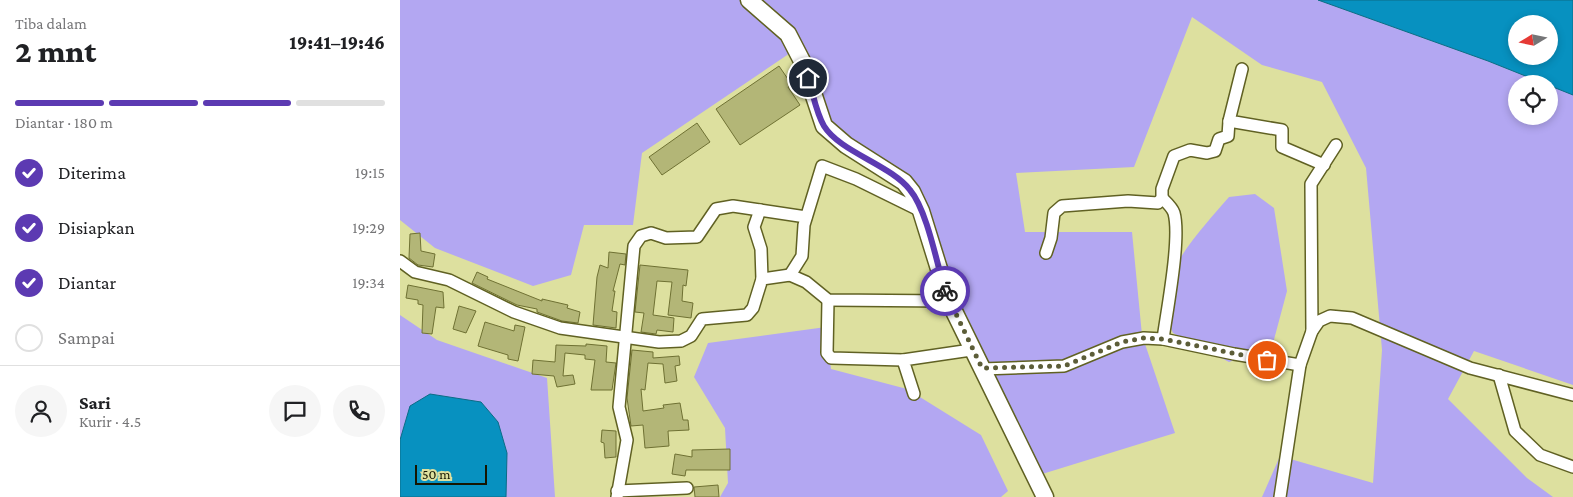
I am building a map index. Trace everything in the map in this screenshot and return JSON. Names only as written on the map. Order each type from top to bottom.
[{"type":"main road","points":[[749,0],[788,34],[803,62],[824,126],[846,145],[904,182],[912,192],[921,211],[949,301],[1045,497]]},
{"type":"street","points":[[1046,253],[1051,238],[1054,213],[1062,206],[1128,200],[1158,204],[1162,198],[1162,189],[1174,156],[1190,150],[1207,153],[1215,152],[1219,139],[1228,136],[1229,121],[1242,69]]},
{"type":"street","points":[[1229,121],[1282,130],[1282,147],[1324,165]]},
{"type":"street","points":[[1312,331],[1312,184],[1336,146]]},
{"type":"street","points":[[790,275],[802,256],[806,217],[822,166],[856,179],[921,211]]},
{"type":"street","points":[[1162,198],[1173,210],[1176,220],[1163,339]]},
{"type":"street","points":[[687,488],[617,494],[625,460],[627,440],[619,407],[634,246],[642,236],[651,233],[666,238],[697,237],[716,210],[733,206],[806,217]]},
{"type":"street","points":[[400,261],[415,272],[448,280],[514,312],[560,328],[659,342],[681,341],[691,336],[702,319],[747,315],[754,308],[762,279],[761,249],[754,227],[760,210]]},
{"type":"street","points":[[762,279],[790,275],[806,282],[828,300],[949,301]]},
{"type":"street","points":[[828,300],[826,353],[831,358],[903,360],[972,350]]},
{"type":"street","points":[[1280,497],[1300,365],[1312,331],[1319,321],[1330,316],[1352,318],[1470,368],[1573,395]]},
{"type":"street","points":[[982,368],[1064,366],[1122,342],[1144,338],[1163,339],[1300,365]]},
{"type":"street","points":[[903,360],[914,394]]},
{"type":"street","points":[[1499,375],[1515,431],[1540,455],[1573,467]]},
{"type":"shaded area","points":[[400,0],[1318,0],[1523,75],[1508,75],[1508,125],[1558,125],[1558,89],[1573,95],[1573,385],[1474,351],[1448,399],[1527,478],[1553,497],[1262,497],[1280,456],[1373,483],[1382,350],[1366,168],[1322,82],[1262,65],[1192,17],[1134,167],[1016,173],[1025,232],[1132,232],[1142,335],[1175,433],[1039,475],[959,316],[915,194],[848,151],[827,120],[802,45],[642,153],[633,225],[584,225],[571,275],[533,286],[435,248],[400,220]]},
{"type":"shaded area","points":[[1255,194],[1274,208],[1287,291],[1272,347],[1229,362],[1173,333],[1165,315],[1163,304],[1171,275],[1179,260],[1209,220],[1229,197]]},
{"type":"shaded area","points":[[400,315],[437,340],[547,378],[555,497],[400,497]]},
{"type":"shaded area","points":[[826,327],[831,369],[907,389],[981,435],[1008,491],[1001,497],[720,497],[728,483],[725,428],[694,377],[708,343]]},
{"type":"water","points":[[1318,0],[1573,0],[1573,95],[1558,89],[1558,75],[1523,75]]},
{"type":"water","points":[[430,394],[481,402],[498,422],[507,453],[506,497],[400,497],[400,440],[410,406]]},
{"type":"building","points":[[779,66],[792,85],[788,87],[800,105],[740,145],[716,109]]},
{"type":"building","points":[[697,123],[710,142],[662,175],[649,157]]},
{"type":"building","points":[[420,233],[421,251],[435,254],[433,267],[418,265],[409,258],[410,234]]},
{"type":"building","points":[[609,252],[626,254],[625,265],[620,264],[613,291],[615,291],[612,311],[617,312],[616,328],[593,325],[597,277],[600,265],[608,268]]},
{"type":"building","points":[[640,265],[688,270],[686,286],[683,285],[682,301],[693,303],[691,318],[668,315],[672,282],[657,281],[653,315],[674,318],[673,332],[657,330],[656,334],[641,332],[644,313],[635,312]]},
{"type":"building","points":[[477,272],[488,277],[487,279],[542,301],[542,299],[568,305],[567,308],[580,312],[578,323],[562,321],[537,312],[537,309],[517,305],[472,283]]},
{"type":"building","points":[[408,285],[443,292],[444,308],[436,307],[432,334],[422,333],[423,305],[418,304],[418,300],[406,298]]},
{"type":"building","points":[[459,306],[476,311],[466,333],[453,329]]},
{"type":"building","points":[[485,322],[514,331],[515,325],[525,327],[518,361],[508,359],[508,355],[478,346]]},
{"type":"building","points":[[586,344],[607,346],[606,362],[616,363],[612,390],[591,390],[595,360],[585,359],[585,355],[565,353],[563,376],[573,375],[575,384],[557,387],[554,376],[532,374],[533,360],[555,362],[556,345],[586,346]]},
{"type":"building","points":[[632,350],[653,352],[653,358],[679,356],[680,365],[675,366],[677,381],[665,383],[663,364],[648,363],[645,390],[641,389],[643,411],[664,408],[663,405],[680,403],[683,420],[688,420],[689,430],[668,431],[669,446],[645,448],[643,425],[631,426],[627,398]]},
{"type":"building","points":[[602,430],[616,431],[616,457],[605,458],[604,443],[601,442]]},
{"type":"building","points":[[730,449],[730,470],[686,470],[685,476],[672,474],[675,454],[692,457],[692,450]]},
{"type":"building","points":[[718,485],[719,497],[695,497],[694,487]]},
{"type":"way so far","points":[[945,291],[956,318],[982,368],[1044,368],[1064,366],[1122,342],[1144,338],[1163,339],[1267,360]]},
{"type":"route","points":[[808,78],[824,126],[846,145],[904,182],[912,192],[921,211],[945,291]]}]
